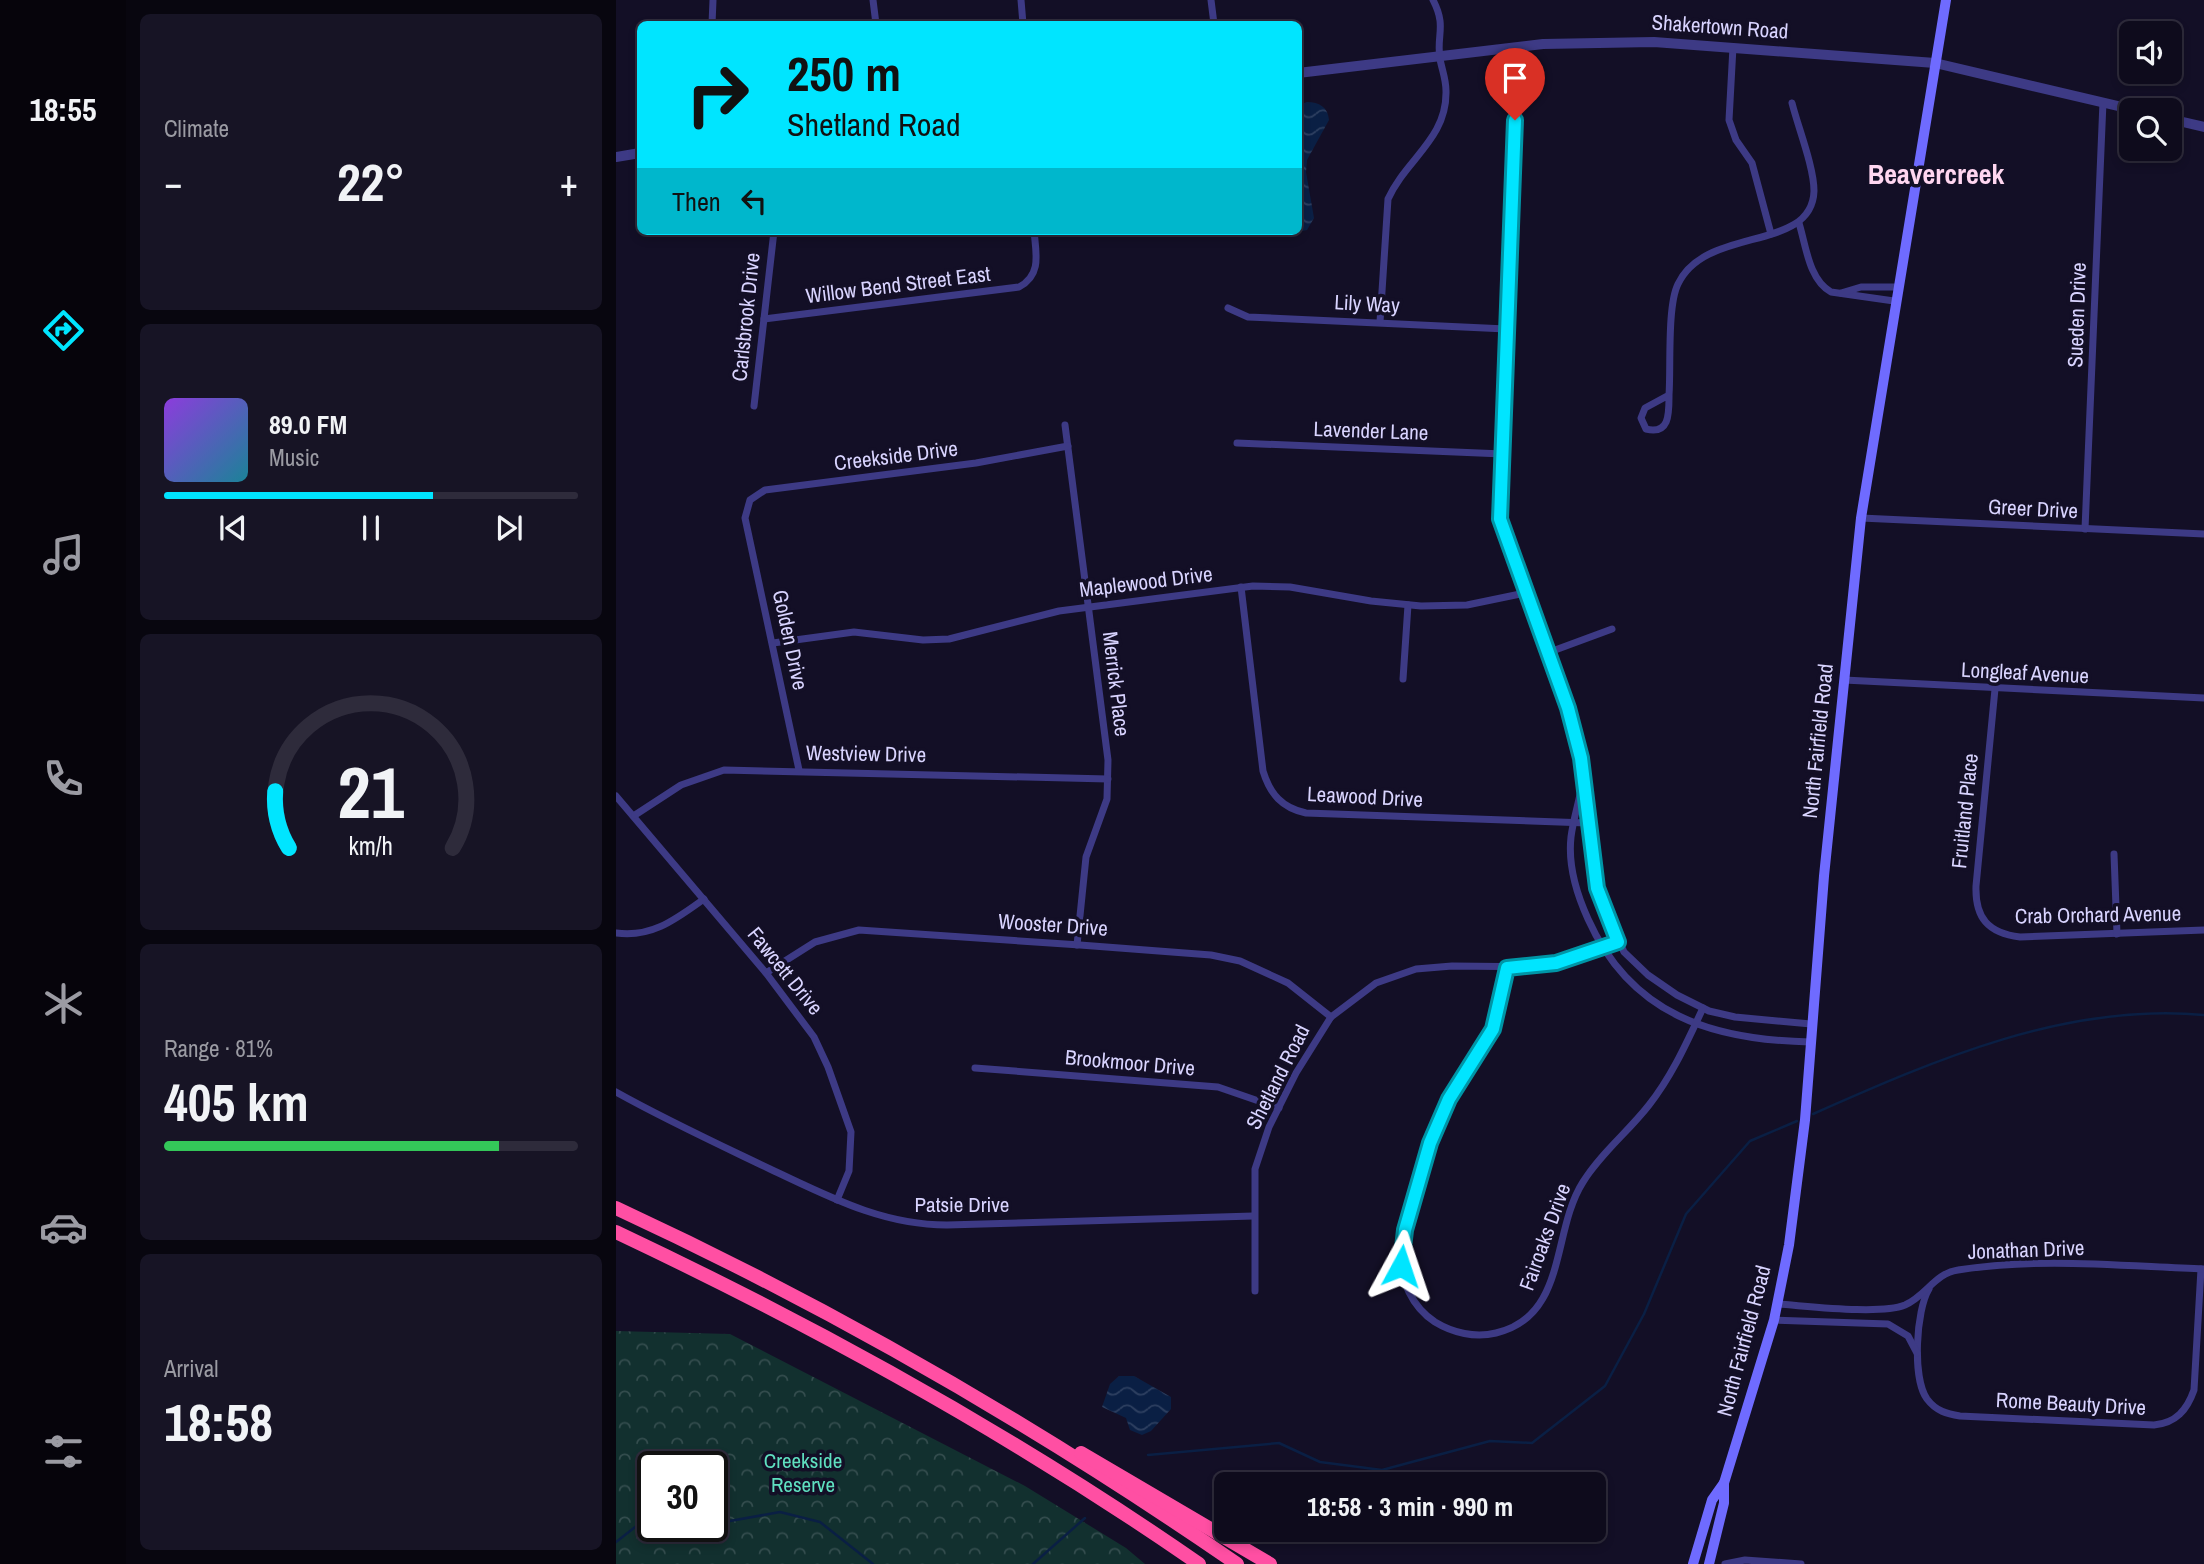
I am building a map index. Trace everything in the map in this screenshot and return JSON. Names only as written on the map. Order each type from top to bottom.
[{"type":"highway","points":[[616,1208],[758,1278],[1024,1427],[1237,1564]]},
{"type":"highway","points":[[616,1232],[874,1365],[1114,1508],[1199,1564]]},
{"type":"highway","points":[[1024,1427],[1098,1461],[1269,1564]]},
{"type":"highway","points":[[1114,1508],[1183,1564]]},
{"type":"main road","name":"North Fairfield Road","points":[[1709,1564],[1724,1503],[1724,1483],[1778,1304],[1794,1207],[1861,518],[1894,301],[1938,63],[1946,0]]},
{"type":"main road","name":"North Fairfield Road","points":[[1693,1564],[1712,1500],[1724,1483]]},
{"type":"street","points":[[712,21],[713,0]]},
{"type":"street","points":[[873,0],[876,21]]},
{"type":"street","points":[[1021,0],[1023,21]]},
{"type":"street","points":[[1211,0],[1214,21]]},
{"type":"street","points":[[1380,322],[1388,199],[1396,182],[1433,140],[1443,118],[1446,93],[1439,57],[1441,23],[1433,0]]},
{"type":"street","name":"Shakertown Road","points":[[1302,73],[1587,41],[1733,47],[1938,63],[2119,106]]},
{"type":"street","points":[[1733,47],[1729,120],[1736,140],[1752,163],[1771,234]]},
{"type":"street","points":[[1507,96],[1515,120],[1500,519],[1579,747],[1597,888],[1618,942],[1648,975],[1703,1008],[1757,1020],[1811,1024]]},
{"type":"street","name":"Sueden Drive","points":[[2085,529],[2103,102]]},
{"type":"street","points":[[1670,395],[1645,408],[1641,418],[1646,429],[1655,431],[1664,426],[1669,418],[1670,395],[1673,299],[1678,283],[1689,268],[1711,251],[1771,234],[1799,223],[1808,213],[1814,187],[1792,103]]},
{"type":"street","points":[[2182,122],[2204,127]]},
{"type":"street","points":[[616,157],[637,154]]},
{"type":"street","points":[[1799,223],[1816,278],[1823,287],[1841,293],[1894,301]]},
{"type":"street","name":"Carlsbrook Drive","points":[[754,406],[774,235]]},
{"type":"street","name":"Willow Bend Street East","points":[[764,319],[1013,288],[1024,284],[1032,276],[1037,262],[1034,235]]},
{"type":"street","points":[[1841,293],[1861,287],[1897,287]]},
{"type":"street","name":"Lily Way","points":[[1228,308],[1248,317],[1506,329]]},
{"type":"street","name":"Merrick Place","points":[[1065,425],[1108,779],[1104,808],[1086,857],[1077,944]]},
{"type":"street","name":"Lavender Lane","points":[[1237,443],[1503,454]]},
{"type":"street","name":"Creekside Drive","points":[[745,518],[750,500],[765,490],[976,463],[1068,446]]},
{"type":"street","name":"Golden Drive","points":[[745,518],[799,770]]},
{"type":"street","name":"Greer Drive","points":[[1861,518],[2204,534]]},
{"type":"street","name":"Maplewood Drive","points":[[773,643],[854,632],[923,640],[949,639],[1089,606],[1241,587],[1290,586],[1408,605],[1467,605],[1525,593]]},
{"type":"street","name":"Leawood Drive","points":[[1241,587],[1263,771],[1271,792],[1283,804],[1306,813],[1587,823]]},
{"type":"street","points":[[1403,679],[1408,605]]},
{"type":"street","points":[[1547,653],[1612,629]]},
{"type":"street","name":"Longleaf Avenue","points":[[1844,680],[2204,698]]},
{"type":"street","name":"Fruitland Place","points":[[1993,930],[1980,915],[1975,898],[1995,689]]},
{"type":"street","name":"Westview Drive","points":[[635,816],[681,785],[716,772],[799,770],[1108,779]]},
{"type":"street","points":[[1582,782],[1571,838],[1576,886],[1602,948],[1621,973],[1643,994],[1695,1025],[1755,1039],[1810,1042]]},
{"type":"street","name":"Fawcett Drive","points":[[616,796],[766,973],[814,1037],[849,1123],[852,1157],[837,1200]]},
{"type":"street","points":[[2114,854],[2117,934]]},
{"type":"street","points":[[616,933],[634,934],[654,930],[704,899]]},
{"type":"street","name":"Wooster Drive","points":[[766,973],[815,942],[859,930],[1077,944],[1210,955],[1240,961],[1272,974],[1331,1017]]},
{"type":"street","name":"Crab Orchard Avenue","points":[[1993,930],[2020,937],[2204,930]]},
{"type":"street","name":"Shetland Road","points":[[1255,1291],[1255,1169],[1279,1108],[1306,1054],[1331,1017],[1376,983],[1416,968],[1452,965],[1539,967],[1618,942]]},
{"type":"street","name":"Fairoaks Drive","points":[[1507,968],[1493,1029],[1449,1099],[1430,1143],[1402,1245],[1403,1276],[1414,1301],[1434,1321],[1461,1334],[1482,1336],[1505,1331],[1527,1318],[1544,1300],[1552,1281],[1566,1219],[1576,1194],[1605,1153],[1663,1087],[1703,1008]]},
{"type":"street","name":"Brookmoor Drive","points":[[975,1068],[1218,1087],[1279,1108]]},
{"type":"street","name":"Patsie Drive","points":[[616,1092],[686,1129],[875,1215],[931,1225],[1253,1216]]},
{"type":"street","name":"Jonathan Drive","points":[[1778,1304],[1891,1309],[1908,1304],[1948,1272],[1987,1266],[2064,1263],[2202,1269]]},
{"type":"street","name":"Rome Beauty Drive","points":[[1929,1289],[1921,1310],[1918,1357],[1924,1395],[1934,1407],[1948,1414],[2100,1424],[2166,1423],[2184,1411],[2194,1390],[2202,1269]]},
{"type":"street","points":[[1774,1320],[1888,1324],[1908,1336],[1918,1357]]},
{"type":"street","points":[[1726,1564],[1745,1560],[1801,1564]]},
{"type":"green space","name":"Creekside Reserve","points":[[616,1331],[730,1334],[1025,1486],[1126,1548],[1145,1564],[616,1564]]},
{"type":"water","points":[[1307,102],[1322,106],[1329,120],[1307,160],[1306,172],[1314,218],[1307,230],[1302,231],[1302,104]]},
{"type":"water","points":[[1119,1376],[1134,1376],[1171,1397],[1171,1409],[1151,1431],[1142,1435],[1130,1430],[1126,1418],[1102,1407],[1110,1384]]},
{"type":"waterway","points":[[1813,1114],[1954,1056],[2052,1026],[2102,1017],[2153,1013],[2204,1015]]},
{"type":"waterway","points":[[1148,1455],[1279,1443],[1320,1462],[1382,1470],[1490,1441],[1532,1443],[1605,1386],[1644,1314],[1686,1214],[1750,1141],[1797,1121]]},
{"type":"waterway","points":[[728,1521],[780,1512],[820,1522],[873,1564]]},
{"type":"waterway","points":[[1033,1564],[1085,1518]]},
{"type":"waterway","points":[[616,1542],[637,1526]]},
{"type":"district","name":"Beavercreek","points":[[1936,174]]},
{"type":"route","points":[[1401,1266],[1405,1230],[1437,1123],[1493,1029],[1507,968],[1539,967],[1618,942],[1606,917],[1592,866],[1579,747],[1568,708],[1500,519],[1515,120]]}]
